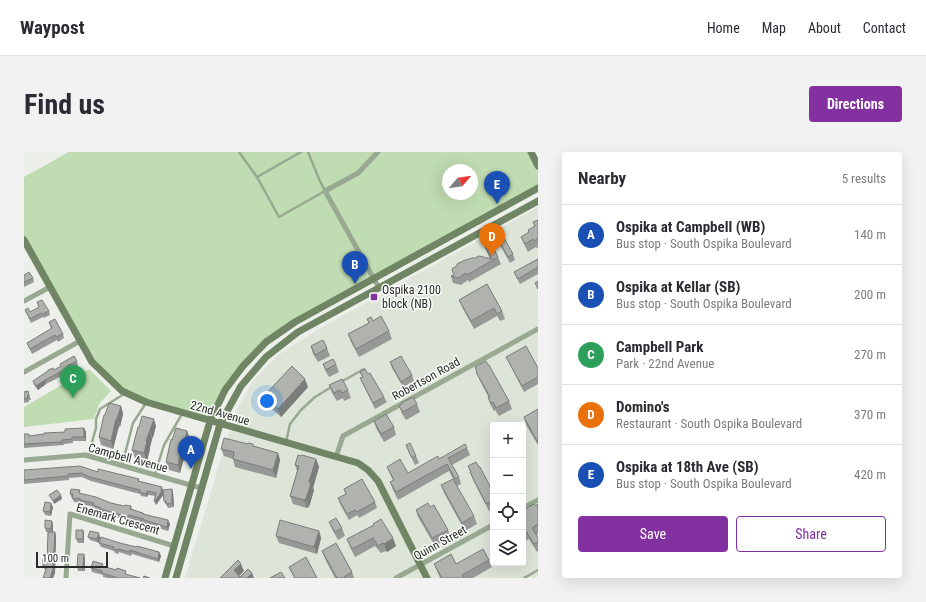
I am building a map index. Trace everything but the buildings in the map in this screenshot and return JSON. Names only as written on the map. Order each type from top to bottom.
[{"type":"main road","points":[[531,152],[538,166]]},
{"type":"main road","points":[[165,578],[210,421],[225,390],[243,366],[266,342],[295,322],[538,188]]},
{"type":"main road","points":[[176,578],[220,424],[241,386],[266,357],[298,332],[538,201]]},
{"type":"main road","name":"22nd Avenue","points":[[24,240],[92,362],[122,391],[146,402],[182,413],[358,463],[368,470],[378,481],[426,578]]},
{"type":"street","points":[[378,152],[358,173],[325,192],[379,288]]},
{"type":"street","points":[[24,301],[50,287]]},
{"type":"street","name":"Robertson Road","points":[[336,457],[343,436],[538,329]]},
{"type":"street","points":[[24,372],[80,341]]},
{"type":"street","name":"Campbell Avenue","points":[[24,460],[85,455],[201,488]]},
{"type":"street","points":[[526,506],[538,500]]},
{"type":"street","name":"Enemark Crescent","points":[[66,578],[70,514],[174,546]]},
{"type":"street","name":"Quinn Street","points":[[396,578],[490,527]]},
{"type":"lane","points":[[239,152],[257,177],[279,216],[325,192],[308,152]]},
{"type":"lane","points":[[257,177],[301,152]]},
{"type":"lane","points":[[286,443],[290,424],[315,397],[364,369]]},
{"type":"lane","points":[[88,456],[96,428],[96,419],[100,409],[126,393]]},
{"type":"lane","points":[[122,466],[133,423],[146,402]]},
{"type":"lane","points":[[154,475],[164,445],[182,413]]},
{"type":"lane","points":[[524,578],[538,570]]},
{"type":"shaded area","points":[[538,207],[538,578],[185,578],[235,412],[253,381],[278,355],[322,327]]},
{"type":"green space","points":[[69,152],[530,152],[538,167],[538,188],[378,275],[269,342],[243,365],[210,420],[136,399],[98,369],[24,241],[24,177]]},
{"type":"green space","points":[[89,369],[111,391],[99,404],[94,419],[24,427],[24,407]]},
{"type":"place","name":"Ospika at 18th Ave (SB)","points":[[497,204]]},
{"type":"place","name":"Domino's","points":[[492,256]]},
{"type":"place","name":"Ospika at Kellar (SB)","points":[[355,284]]},
{"type":"place","name":"Ospika 2100 block (NB)","points":[[374,297]]},
{"type":"place","name":"Campbell Park","points":[[73,398]]},
{"type":"place","name":"Ospika at Campbell (WB)","points":[[191,469]]}]
